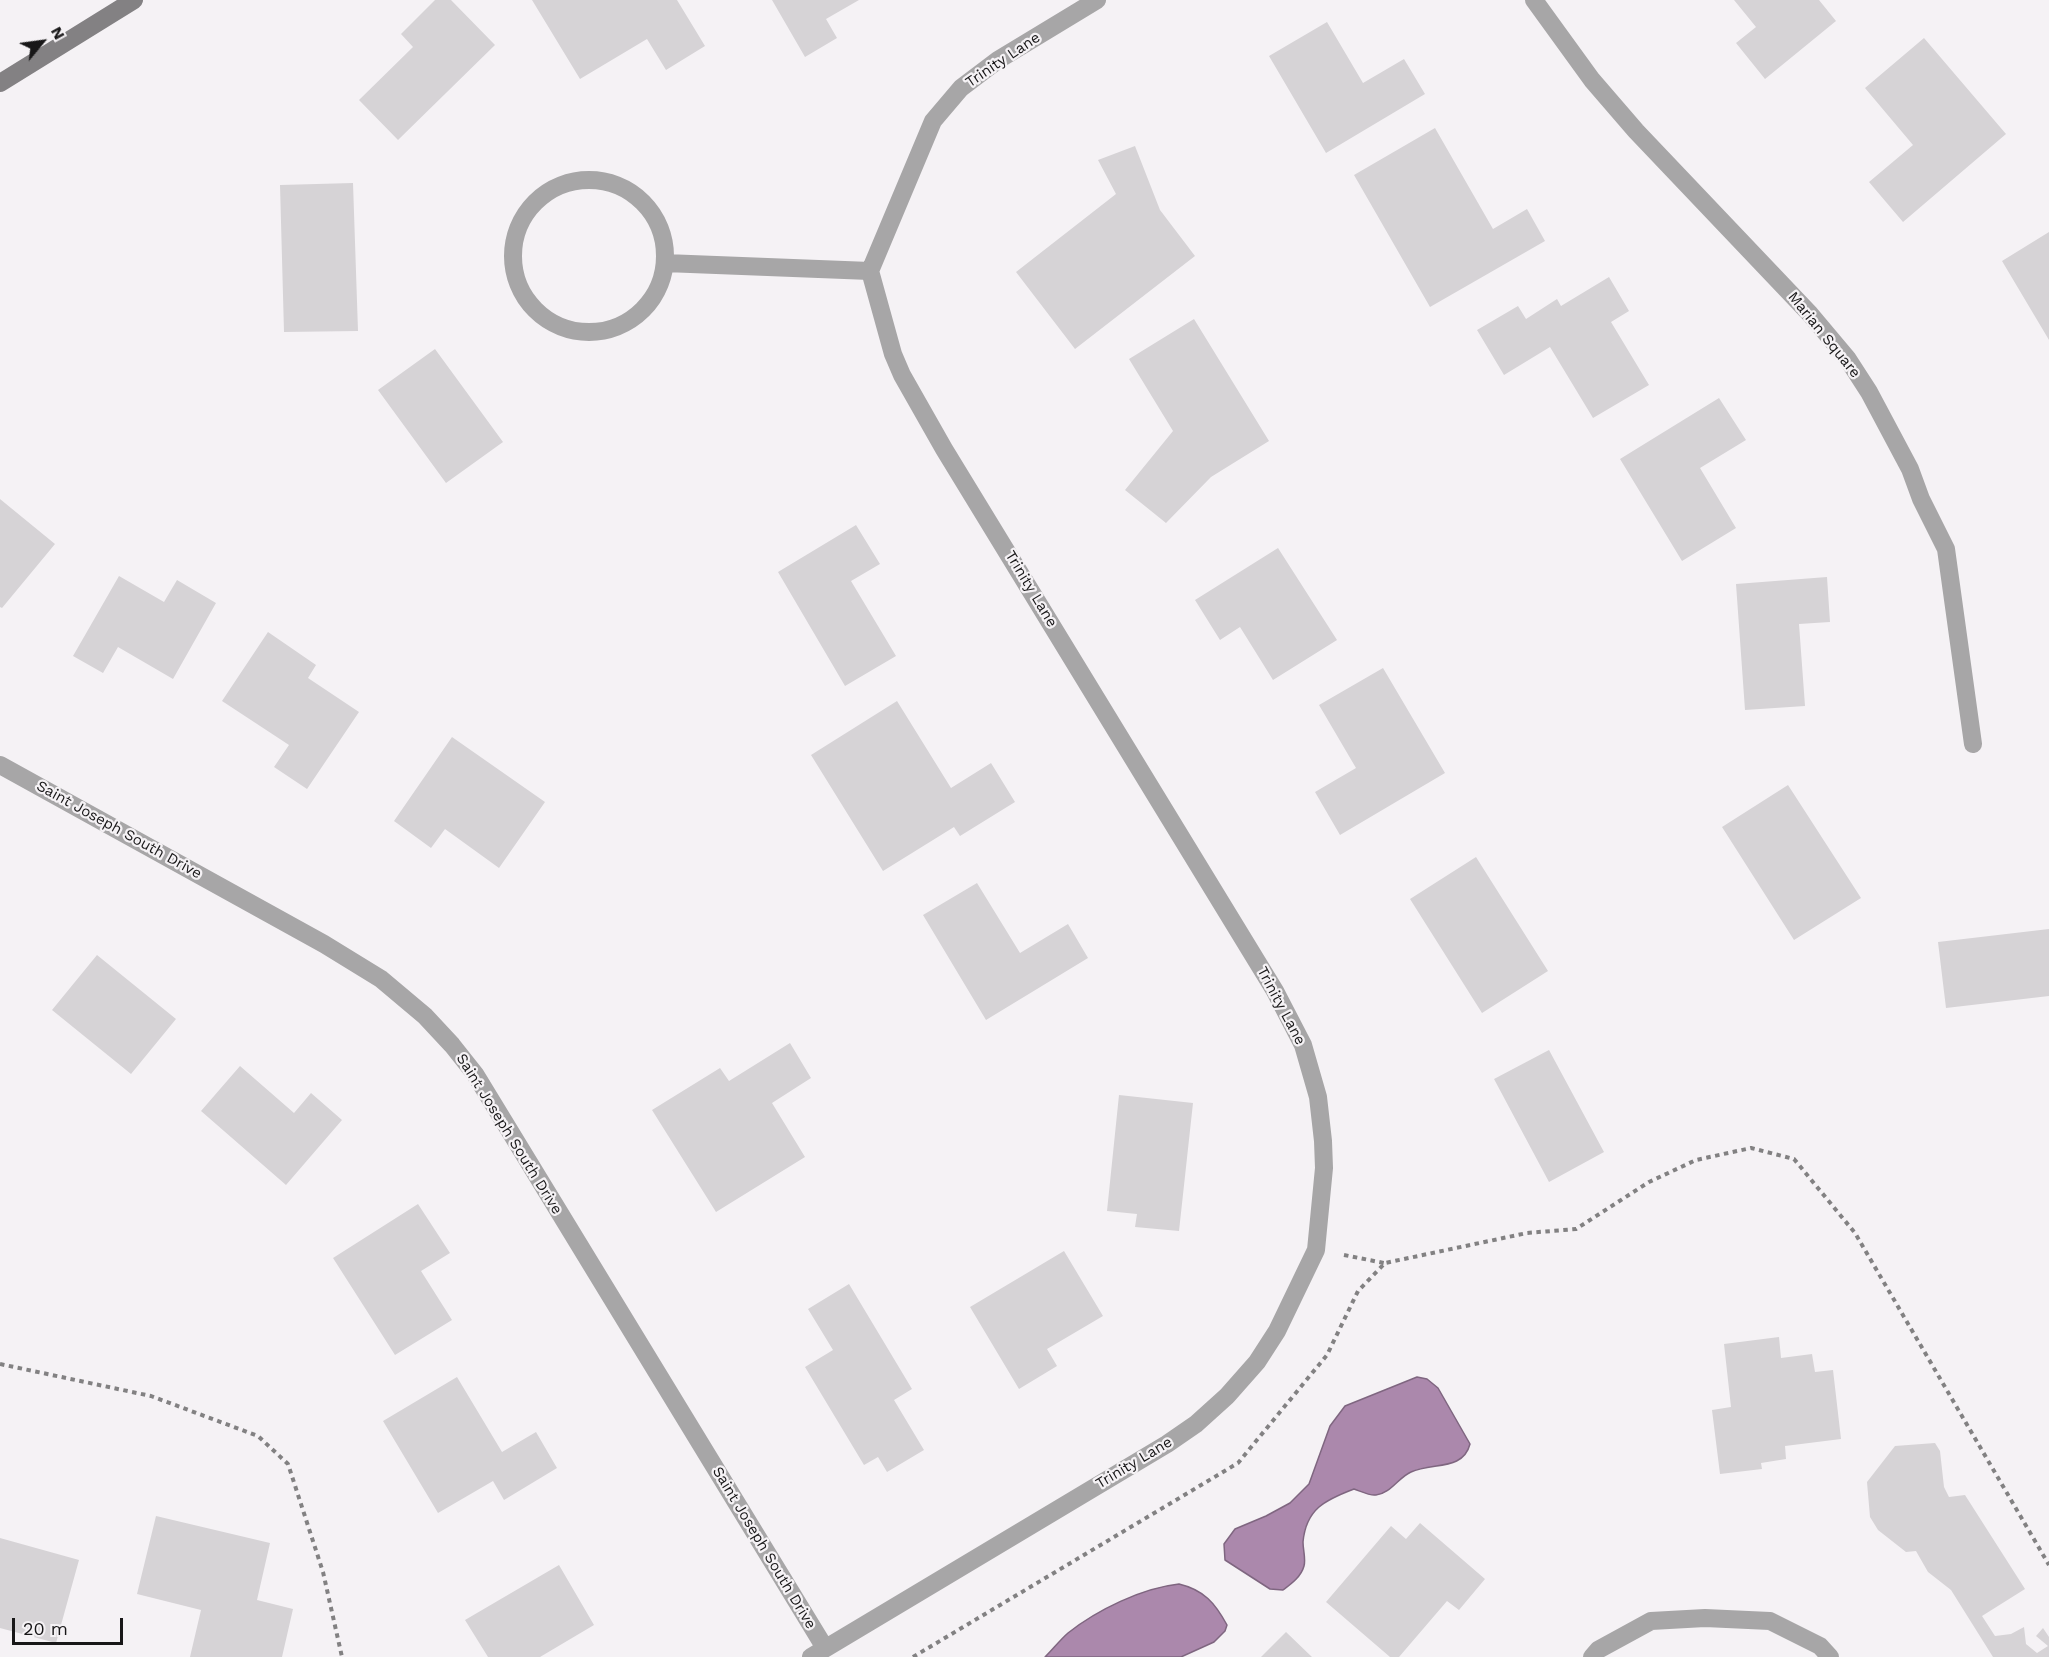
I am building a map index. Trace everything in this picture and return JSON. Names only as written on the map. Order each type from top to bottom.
[{"type":"main road","points":[[0,83],[134,0]]},
{"type":"street","name":"Trinity Lane","points":[[818,1653],[1167,1444],[1196,1424],[1227,1396],[1257,1362],[1277,1331],[1316,1250],[1324,1168],[1323,1141],[1318,1097],[1303,1045],[1275,990],[944,449],[902,375],[893,354],[870,271],[933,121],[961,88],[998,60],[1097,0]]},
{"type":"street","name":"Marian Square","points":[[1534,0],[1592,80],[1644,139],[1810,314],[1847,358],[1869,392],[1910,469],[1921,499],[1946,549],[1973,744]]},
{"type":"street","points":[[588,179],[614,183],[634,194],[654,215],[664,239],[665,263],[658,290],[643,311],[623,326],[598,333],[575,332],[549,322],[532,308],[519,289],[513,266],[514,240],[519,223],[531,205],[547,192],[567,182],[588,179]]},
{"type":"street","points":[[665,263],[870,271]]},
{"type":"street","name":"Saint Joseph South Drive","points":[[0,765],[324,944],[381,979],[425,1016],[452,1045],[475,1074],[818,1653]]},
{"type":"street","points":[[1592,1657],[1598,1650],[1651,1621],[1705,1617],[1770,1621],[1820,1646],[1830,1657]]},
{"type":"path","points":[[1316,1250],[1385,1263],[1527,1233],[1576,1229],[1649,1182],[1696,1160],[1751,1148],[1794,1159],[1855,1233],[2049,1565]]},
{"type":"path","points":[[913,1657],[1238,1463],[1328,1355],[1358,1291],[1385,1263]]},
{"type":"path","points":[[0,1364],[151,1396],[258,1436],[288,1464],[323,1572],[342,1657]]},
{"type":"shaded area","points":[[1417,1377],[1427,1379],[1438,1388],[1470,1444],[1461,1458],[1454,1462],[1411,1472],[1381,1494],[1371,1495],[1354,1489],[1334,1497],[1319,1507],[1308,1521],[1305,1531],[1303,1570],[1283,1590],[1270,1589],[1225,1560],[1224,1544],[1235,1529],[1290,1503],[1309,1484],[1330,1426],[1345,1406]]},
{"type":"shaded area","points":[[1179,1584],[1208,1598],[1223,1617],[1227,1625],[1225,1631],[1214,1642],[1181,1657],[1045,1657],[1068,1633],[1106,1608],[1150,1590]]},
{"type":"building","points":[[435,0],[451,0],[495,45],[398,140],[359,100],[413,47],[401,34]]},
{"type":"building","points":[[532,0],[677,0],[705,46],[666,70],[647,39],[580,79]]},
{"type":"building","points":[[772,0],[859,0],[826,19],[837,38],[805,57]]},
{"type":"building","points":[[1734,0],[1819,0],[1836,21],[1765,79],[1736,43],[1756,27]]},
{"type":"building","points":[[1327,22],[1363,83],[1404,59],[1425,94],[1326,153],[1269,56]]},
{"type":"building","points":[[1924,38],[2006,134],[1903,222],[1869,182],[1913,145],[1865,88]]},
{"type":"building","points":[[1435,128],[1493,229],[1527,209],[1545,241],[1430,307],[1354,175]]},
{"type":"building","points":[[1135,146],[1160,210],[1195,256],[1075,349],[1016,272],[1116,194],[1098,160]]},
{"type":"building","points":[[353,183],[358,331],[284,332],[280,185]]},
{"type":"building","points":[[2049,232],[2049,340],[2002,261]]},
{"type":"building","points":[[1609,277],[1629,311],[1611,322],[1649,385],[1593,418],[1550,347],[1504,375],[1477,330],[1518,306],[1526,319],[1557,299],[1561,306]]},
{"type":"building","points":[[1194,319],[1269,441],[1211,477],[1166,523],[1125,490],[1173,431],[1129,359]]},
{"type":"building","points":[[435,349],[503,442],[446,483],[378,390]]},
{"type":"building","points":[[1719,398],[1746,440],[1700,468],[1736,528],[1682,561],[1620,459]]},
{"type":"building","points":[[0,499],[55,544],[2,608],[0,607]]},
{"type":"building","points":[[856,525],[880,564],[851,581],[896,656],[845,686],[778,572]]},
{"type":"building","points":[[1278,548],[1337,640],[1273,680],[1240,627],[1220,640],[1195,600]]},
{"type":"building","points":[[119,576],[164,602],[177,580],[216,603],[173,679],[118,647],[103,673],[73,656]]},
{"type":"building","points":[[1827,577],[1830,622],[1799,624],[1805,706],[1745,710],[1736,584]]},
{"type":"building","points":[[268,632],[316,665],[308,678],[359,712],[307,789],[274,767],[289,745],[222,701]]},
{"type":"building","points":[[1383,668],[1445,773],[1340,835],[1315,792],[1356,768],[1319,705]]},
{"type":"building","points":[[897,701],[951,788],[991,763],[1015,802],[960,836],[954,827],[883,871],[811,755]]},
{"type":"building","points":[[452,737],[545,802],[499,868],[445,829],[431,848],[394,821]]},
{"type":"building","points":[[1788,785],[1861,898],[1794,940],[1722,827]]},
{"type":"building","points":[[1476,857],[1548,971],[1482,1013],[1410,899]]},
{"type":"building","points":[[977,883],[1020,953],[1068,924],[1088,958],[986,1020],[923,915]]},
{"type":"building","points":[[2049,929],[2049,996],[1946,1008],[1938,942]]},
{"type":"building","points":[[97,955],[176,1019],[131,1074],[52,1010]]},
{"type":"building","points":[[790,1043],[811,1078],[772,1103],[805,1157],[716,1212],[652,1110],[720,1068],[729,1081]]},
{"type":"building","points":[[1549,1050],[1604,1152],[1549,1182],[1494,1079]]},
{"type":"building","points":[[240,1066],[294,1113],[311,1093],[342,1120],[286,1185],[201,1111]]},
{"type":"building","points":[[1119,1095],[1193,1103],[1179,1231],[1135,1227],[1137,1214],[1107,1211]]},
{"type":"building","points":[[418,1204],[450,1253],[421,1271],[452,1320],[395,1355],[333,1258]]},
{"type":"building","points":[[1064,1251],[1103,1316],[1047,1349],[1057,1366],[1019,1389],[970,1307]]},
{"type":"building","points":[[849,1284],[912,1389],[894,1400],[924,1450],[887,1472],[878,1457],[864,1465],[805,1367],[833,1350],[808,1309]]},
{"type":"building","points":[[1779,1337],[1781,1358],[1812,1354],[1815,1372],[1833,1370],[1841,1439],[1785,1446],[1786,1459],[1761,1463],[1762,1469],[1720,1474],[1712,1410],[1731,1407],[1724,1344]]},
{"type":"building","points":[[457,1377],[502,1452],[536,1432],[557,1468],[504,1500],[493,1481],[438,1513],[383,1421]]},
{"type":"building","points":[[1935,1443],[1940,1451],[1944,1487],[1949,1497],[1965,1495],[2025,1589],[1982,1616],[1995,1636],[2011,1634],[2024,1627],[2026,1644],[2037,1653],[2048,1646],[2036,1636],[2043,1628],[2049,1637],[2049,1657],[1993,1657],[1951,1590],[1928,1572],[1916,1551],[1906,1552],[1878,1530],[1870,1517],[1867,1482],[1895,1446]]},
{"type":"building","points":[[156,1516],[270,1543],[257,1600],[293,1609],[282,1657],[190,1657],[201,1610],[137,1594]]},
{"type":"building","points":[[1420,1523],[1485,1579],[1459,1610],[1447,1601],[1399,1657],[1390,1657],[1326,1602],[1391,1526],[1406,1539]]},
{"type":"building","points":[[0,1538],[79,1560],[56,1643],[0,1628]]},
{"type":"building","points":[[559,1565],[594,1625],[540,1657],[488,1657],[465,1620]]},
{"type":"building","points":[[1286,1632],[1312,1657],[1261,1657]]}]
